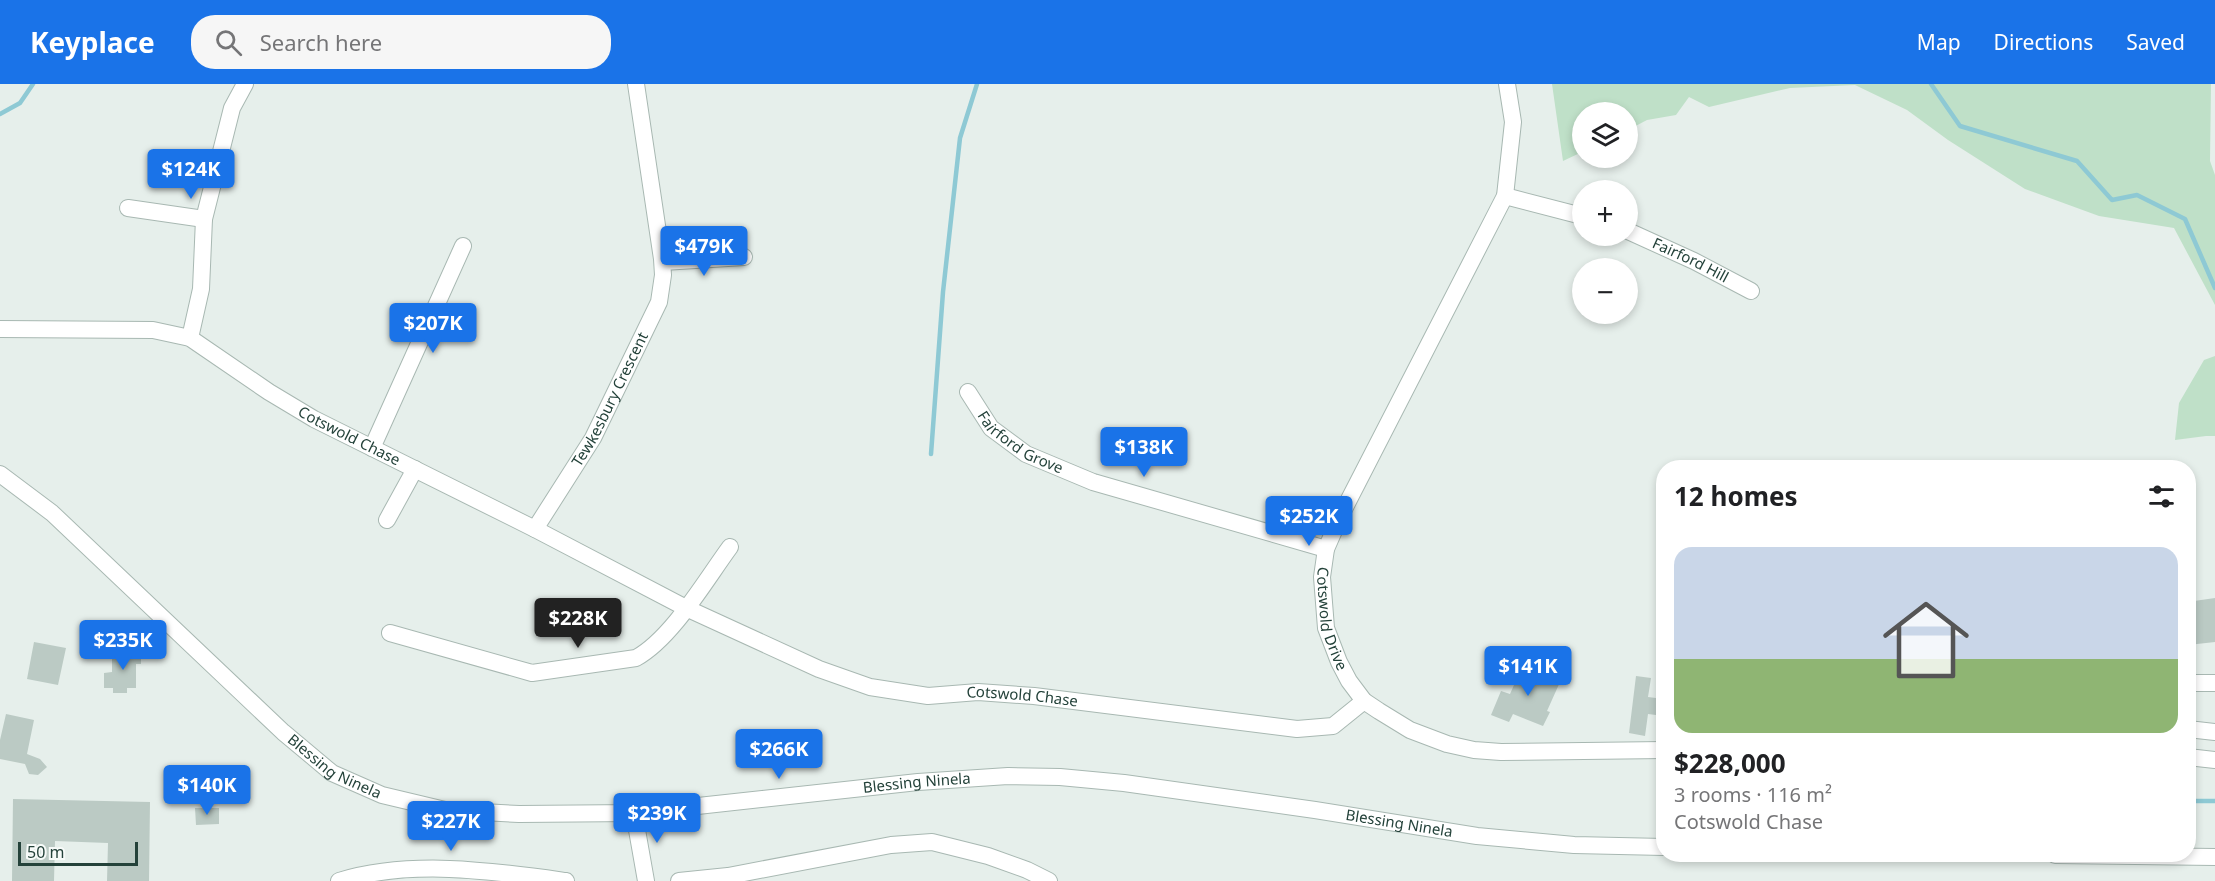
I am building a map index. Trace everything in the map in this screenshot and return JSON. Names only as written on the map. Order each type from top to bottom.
[{"type":"street","points":[[190,338],[201,289],[204,219],[232,108],[245,84]]},
{"type":"street","name":"Tewkesbury Crescent","points":[[535,529],[593,438],[659,302],[663,262],[636,84]]},
{"type":"street","name":"Cotswold Drive","points":[[1507,84],[1513,122],[1505,196],[1340,517],[1326,549],[1322,577],[1326,628],[1339,662],[1349,681],[1364,701],[1410,730],[1448,744],[1474,750],[1501,752],[1656,750]]},
{"type":"street","points":[[1505,196],[1572,213]]},
{"type":"street","points":[[128,208],[204,219]]},
{"type":"street","name":"Fairford Hill","points":[[1638,236],[1694,261],[1751,291]]},
{"type":"street","points":[[372,448],[463,246]]},
{"type":"street","points":[[663,262],[744,257]]},
{"type":"street","name":"Cotswold Chase","points":[[0,329],[153,330],[190,338],[314,419],[535,529],[686,608],[819,669],[870,687],[928,696],[978,692],[1034,696],[1297,729],[1334,726],[1364,701]]},
{"type":"street","name":"Fairford Grove","points":[[968,392],[991,428],[1026,454],[1093,482],[1326,549]]},
{"type":"street","points":[[387,520],[415,469]]},
{"type":"street","name":"Blessing Ninela","points":[[0,474],[52,513],[283,732],[332,772],[382,795],[445,810],[519,814],[634,813],[918,782],[1008,776],[1060,777],[1124,783],[1303,808],[1477,836],[1574,845],[1656,847]]},
{"type":"street","points":[[390,633],[532,673],[636,658],[648,652],[686,608],[730,547]]},
{"type":"street","points":[[2196,683],[2215,683]]},
{"type":"street","points":[[2196,730],[2215,732]]},
{"type":"street","points":[[2196,758],[2215,760]]},
{"type":"street","points":[[634,813],[646,881]]},
{"type":"street","points":[[679,881],[728,876],[891,845],[932,842],[988,856],[1027,870],[1049,881]]},
{"type":"street","points":[[2196,857],[2215,857]]},
{"type":"street","points":[[339,881],[355,876],[403,870],[476,869],[566,881]]},
{"type":"green space","points":[[1552,84],[2211,84],[2210,161],[2215,175],[2215,305],[2174,228],[2099,216],[2025,189],[1948,140],[1907,110],[1855,85],[1790,88],[1709,107],[1689,97],[1676,115],[1647,120],[1638,125],[1638,102],[1572,102],[1572,157],[1563,161]]},
{"type":"green space","points":[[2215,356],[2215,436],[2175,440],[2179,403],[2204,360]]},
{"type":"building","points":[[2215,598],[2215,642],[2196,644],[2196,601]]},
{"type":"building","points":[[34,642],[66,648],[58,685],[27,679]]},
{"type":"building","points":[[112,651],[141,651],[141,664],[136,664],[136,688],[127,688],[127,693],[113,693],[113,688],[104,688],[104,673],[112,672]]},
{"type":"building","points":[[1537,664],[1551,670],[1548,677],[1560,682],[1543,726],[1513,714],[1509,722],[1491,715],[1501,691],[1510,694],[1522,667],[1533,672]]},
{"type":"building","points":[[1636,676],[1651,678],[1648,697],[1656,698],[1656,715],[1648,714],[1645,736],[1629,733]]},
{"type":"building","points":[[6,714],[34,720],[27,754],[40,759],[47,767],[38,775],[29,774],[25,764],[0,759],[0,740]]},
{"type":"building","points":[[13,799],[150,802],[149,881],[107,881],[108,843],[55,841],[54,881],[12,881]]},
{"type":"building","points":[[195,808],[219,808],[219,824],[196,825]]},
{"type":"waterway","points":[[0,114],[20,103],[33,84]]},
{"type":"waterway","points":[[931,454],[943,292],[960,138],[977,84]]},
{"type":"waterway","points":[[1931,84],[1960,126],[2077,161],[2112,200],[2137,195],[2185,219],[2215,288]]},
{"type":"waterway","points":[[2196,801],[2215,801]]}]
